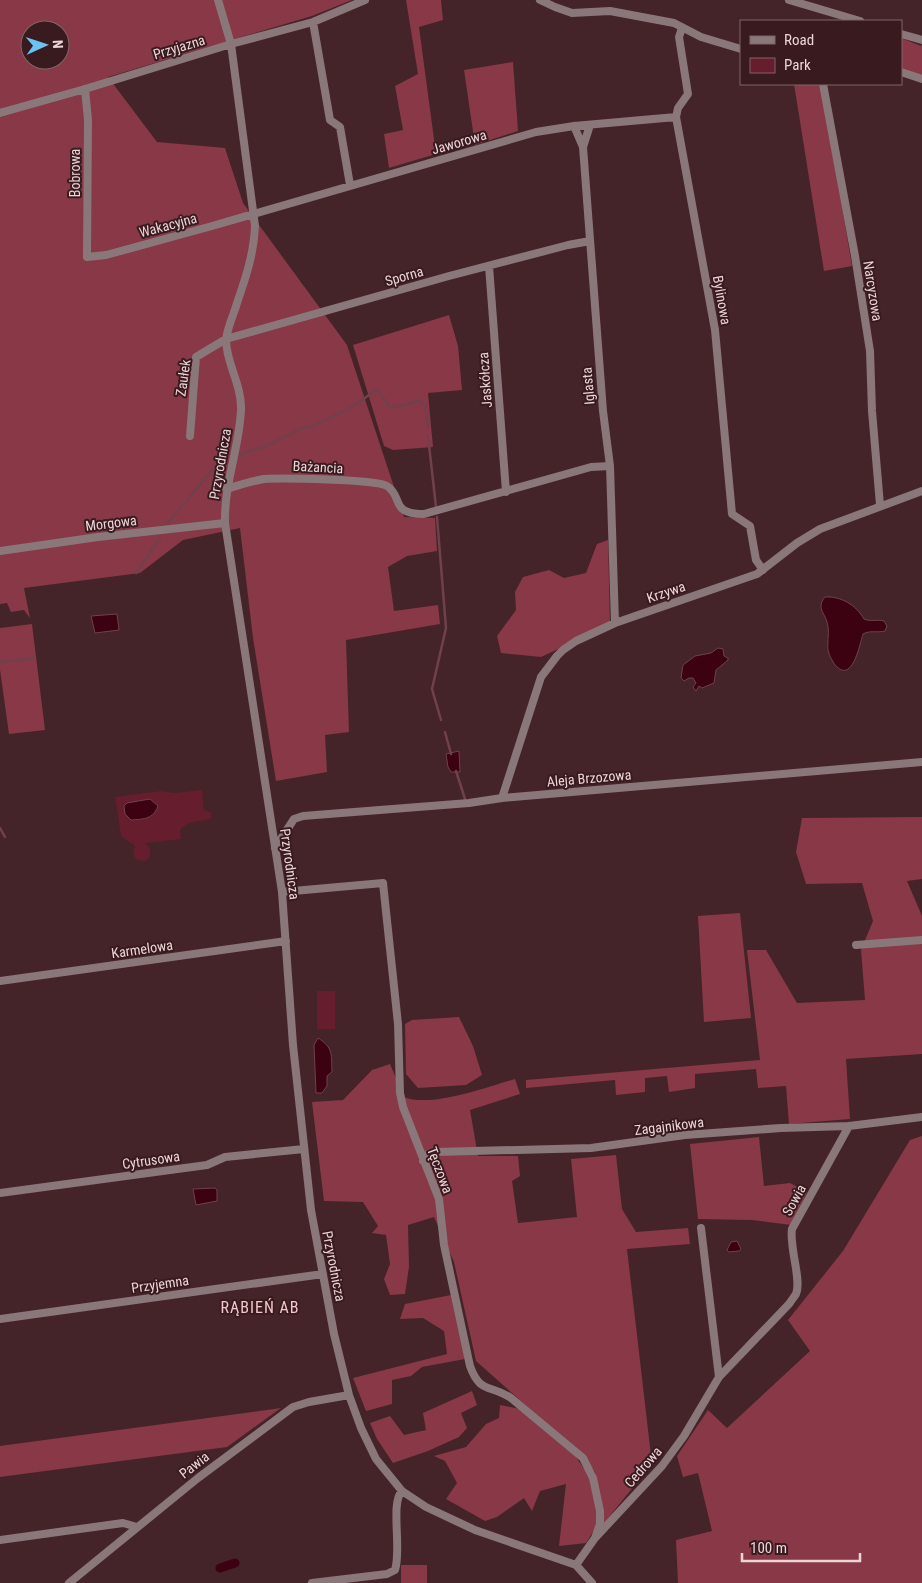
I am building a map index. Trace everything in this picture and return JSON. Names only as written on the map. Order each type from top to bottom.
[{"type":"street","name":"Przyrodnicza","points":[[218,0],[231,44],[254,214],[252,256],[226,339],[238,384],[241,408],[239,430],[226,489],[225,524],[282,892],[293,1045],[310,1210],[334,1334],[349,1395],[361,1428],[376,1459],[402,1491],[426,1507],[476,1530],[576,1565]]},
{"type":"street","name":"Przyjazna","points":[[0,113],[231,44],[313,22],[364,0]]},
{"type":"street","points":[[540,0],[564,11],[582,13],[610,11],[674,23],[701,36],[740,49]]},
{"type":"street","points":[[789,0],[857,20]]},
{"type":"street","points":[[313,22],[330,120],[340,127],[350,185]]},
{"type":"street","points":[[676,117],[678,108],[688,94],[679,37],[682,28]]},
{"type":"street","points":[[902,34],[922,40]]},
{"type":"street","points":[[902,72],[922,79]]},
{"type":"street","name":"Narcyzowa","points":[[823,85],[855,256],[870,351],[872,411],[880,505]]},
{"type":"street","name":"Bobrowa","points":[[85,89],[88,120],[87,257]]},
{"type":"street","name":"Jaworowa","points":[[254,214],[350,185],[467,154],[536,132],[574,126],[676,117]]},
{"type":"street","name":"Bylinowa","points":[[676,117],[716,330],[732,514],[750,526],[756,560],[763,570]]},
{"type":"street","name":"Iglasta","points":[[583,147],[590,125]]},
{"type":"street","name":"Iglasta","points":[[574,126],[583,147],[603,411],[610,466],[615,623]]},
{"type":"street","name":"Wakacyjna","points":[[87,257],[106,255],[254,214]]},
{"type":"street","name":"Sporna","points":[[226,339],[489,266],[590,241]]},
{"type":"street","name":"Jaskółcza","points":[[489,266],[506,492]]},
{"type":"street","name":"Zaułek","points":[[190,436],[196,357],[226,339]]},
{"type":"street","points":[[506,492],[591,467],[610,466]]},
{"type":"street","name":"Bażancia","points":[[226,489],[250,482],[273,479],[370,482],[386,486],[393,493],[398,504],[404,510],[413,514],[424,514],[506,492]]},
{"type":"street","name":"Krzywa","points":[[502,798],[541,676],[557,656],[576,641],[615,623],[748,578],[763,570],[797,543],[820,529],[880,505],[922,491]]},
{"type":"street","name":"Morgowa","points":[[0,552],[98,537],[225,524]]},
{"type":"street","name":"Aleja Brzozowa","points":[[275,848],[294,819],[303,816],[469,804],[502,798],[922,762]]},
{"type":"street","name":"Tęczowa","points":[[282,892],[383,883],[398,1024],[400,1093],[422,1161],[439,1199],[449,1269],[470,1366],[475,1379],[480,1384],[503,1392],[583,1458],[593,1478],[600,1511],[600,1524],[595,1538]]},
{"type":"street","points":[[856,944],[922,940]]},
{"type":"street","name":"Karmelowa","points":[[0,981],[286,941]]},
{"type":"street","name":"Zagajnikowa","points":[[422,1161],[428,1154],[436,1152],[591,1148],[685,1135],[781,1128],[849,1126],[922,1117]]},
{"type":"street","name":"Sowia","points":[[796,1293],[798,1284],[790,1237],[792,1229],[849,1126]]},
{"type":"street","name":"Cytrusowa","points":[[0,1193],[206,1165],[225,1158],[304,1149]]},
{"type":"street","points":[[701,1228],[719,1377]]},
{"type":"street","name":"Przyjemna","points":[[0,1319],[322,1274]]},
{"type":"street","name":"Cedrowa","points":[[576,1565],[595,1538],[662,1466],[684,1436],[719,1377],[789,1304],[796,1293]]},
{"type":"street","name":"Pawia","points":[[69,1583],[198,1478],[292,1407],[308,1402],[349,1395]]},
{"type":"street","points":[[312,1583],[387,1574],[395,1570],[398,1561],[396,1503],[397,1496],[402,1491]]},
{"type":"street","points":[[0,1540],[123,1523],[137,1527]]},
{"type":"street","points":[[576,1565],[592,1583]]},
{"type":"green space","points":[[202,790],[204,810],[211,812],[211,819],[189,823],[180,829],[181,839],[145,843],[150,849],[150,856],[146,861],[137,860],[133,854],[135,846],[121,836],[115,797],[161,791],[174,793]]},
{"type":"green space","points":[[317,991],[335,991],[335,1029],[317,1029]]},
{"type":"shaded area","points":[[0,0],[352,0],[312,16],[108,77],[157,142],[225,148],[243,203],[347,345],[404,517],[435,518],[437,551],[407,556],[388,567],[394,611],[438,605],[440,624],[346,640],[349,732],[325,735],[327,772],[276,781],[253,638],[240,528],[183,540],[140,573],[24,588],[30,618],[24,610],[11,612],[7,603],[0,604]]},
{"type":"shaded area","points":[[406,0],[441,0],[443,20],[419,27],[436,154],[389,168],[384,134],[403,130],[395,86],[418,74]]},
{"type":"shaded area","points":[[902,38],[921,46],[922,44],[922,76],[902,69]]},
{"type":"shaded area","points":[[513,62],[518,131],[475,145],[464,70]]},
{"type":"shaded area","points":[[794,85],[821,85],[852,266],[824,271]]},
{"type":"shaded area","points":[[449,315],[458,346],[462,390],[428,393],[433,447],[393,450],[384,446],[353,345]]},
{"type":"shaded area","points":[[608,540],[610,625],[541,657],[501,653],[497,636],[516,610],[515,592],[523,577],[549,570],[564,578],[586,573],[597,544]]},
{"type":"shaded area","points":[[825,597],[837,598],[847,602],[864,619],[884,621],[887,626],[885,631],[863,634],[855,660],[847,669],[843,670],[837,667],[829,652],[828,625],[821,608]]},
{"type":"shaded area","points":[[117,614],[119,630],[95,633],[91,616]]},
{"type":"shaded area","points":[[32,624],[45,730],[9,734],[0,670],[0,628]]},
{"type":"shaded area","points":[[718,648],[723,649],[724,656],[728,660],[716,670],[714,683],[702,688],[699,686],[696,691],[693,687],[696,683],[693,678],[684,681],[681,678],[683,665],[695,656],[711,653]]},
{"type":"shaded area","points":[[459,751],[460,772],[451,772],[448,767],[446,754]]},
{"type":"shaded area","points":[[150,799],[158,806],[151,816],[144,819],[131,820],[125,814],[124,806],[127,803]]},
{"type":"shaded area","points":[[922,817],[922,879],[907,881],[922,916],[922,1054],[846,1059],[850,1119],[789,1124],[786,1086],[758,1088],[756,1069],[695,1074],[695,1088],[669,1092],[667,1076],[645,1078],[645,1092],[616,1095],[615,1080],[526,1088],[526,1080],[760,1060],[747,950],[766,950],[797,1003],[865,1000],[861,950],[873,921],[862,883],[806,884],[796,852],[802,818]]},
{"type":"shaded area","points":[[740,913],[751,1018],[704,1022],[698,916]]},
{"type":"shaded area","points":[[459,1017],[473,1046],[482,1075],[466,1085],[418,1088],[406,1074],[405,1024],[412,1020]]},
{"type":"shaded area","points":[[318,1038],[327,1045],[331,1052],[332,1072],[327,1076],[327,1086],[322,1093],[316,1093],[314,1045]]},
{"type":"shaded area","points":[[390,1064],[404,1097],[415,1100],[429,1100],[459,1095],[515,1079],[520,1094],[470,1110],[478,1156],[518,1156],[520,1176],[512,1181],[518,1223],[577,1217],[571,1159],[616,1155],[622,1209],[636,1232],[688,1228],[690,1244],[627,1249],[652,1464],[604,1523],[595,1472],[586,1459],[476,1361],[454,1262],[434,1217],[408,1225],[409,1267],[405,1294],[390,1295],[384,1279],[390,1264],[386,1235],[372,1233],[378,1226],[363,1202],[324,1201],[312,1102],[343,1100],[372,1070]]},
{"type":"shaded area","points":[[922,1136],[922,1583],[678,1583],[676,1540],[712,1531],[698,1473],[683,1477],[677,1456],[708,1410],[727,1428],[810,1351],[788,1320],[843,1251],[910,1140]]},
{"type":"shaded area","points":[[759,1137],[764,1186],[790,1183],[807,1192],[791,1225],[752,1220],[698,1219],[690,1144]]},
{"type":"shaded area","points":[[215,1188],[217,1190],[217,1201],[196,1205],[193,1189]]},
{"type":"shaded area","points":[[737,1241],[741,1249],[729,1252],[727,1250],[731,1242]]},
{"type":"shaded area","points":[[451,1295],[465,1359],[422,1367],[411,1376],[392,1380],[392,1404],[366,1411],[353,1378],[447,1354],[444,1331],[423,1318],[400,1319],[405,1304]]},
{"type":"shaded area","points":[[472,1391],[477,1405],[461,1413],[467,1428],[459,1437],[428,1451],[393,1463],[377,1439],[370,1423],[390,1416],[404,1435],[426,1430],[423,1413]]},
{"type":"shaded area","points":[[500,1405],[520,1409],[576,1457],[596,1486],[598,1524],[586,1543],[559,1546],[566,1484],[540,1491],[532,1511],[524,1498],[497,1517],[485,1521],[446,1499],[457,1483],[445,1461],[434,1456],[466,1447],[486,1424],[499,1418]]},
{"type":"shaded area","points":[[281,1408],[227,1447],[0,1477],[0,1446]]},
{"type":"shaded area","points":[[401,1565],[427,1565],[427,1583],[401,1583]]},
{"type":"waterway","points":[[241,454],[266,446],[302,428],[311,427],[354,406],[377,389],[389,406],[396,407],[418,401],[425,404],[428,427]]},
{"type":"waterway","points":[[428,436],[436,507]]},
{"type":"waterway","points":[[165,526],[226,454],[230,454]]},
{"type":"waterway","points":[[437,517],[446,628],[432,689],[441,720]]},
{"type":"waterway","points":[[136,573],[160,538]]},
{"type":"waterway","points":[[0,662],[33,658]]},
{"type":"waterway","points":[[445,732],[451,754]]},
{"type":"waterway","points":[[456,771],[465,799]]},
{"type":"waterway","points":[[0,828],[5,837]]},
{"type":"waterway","points":[[220,1568],[235,1563]]},
{"type":"district","name":"RĄBIEŃ AB","points":[[260,1307]]}]
